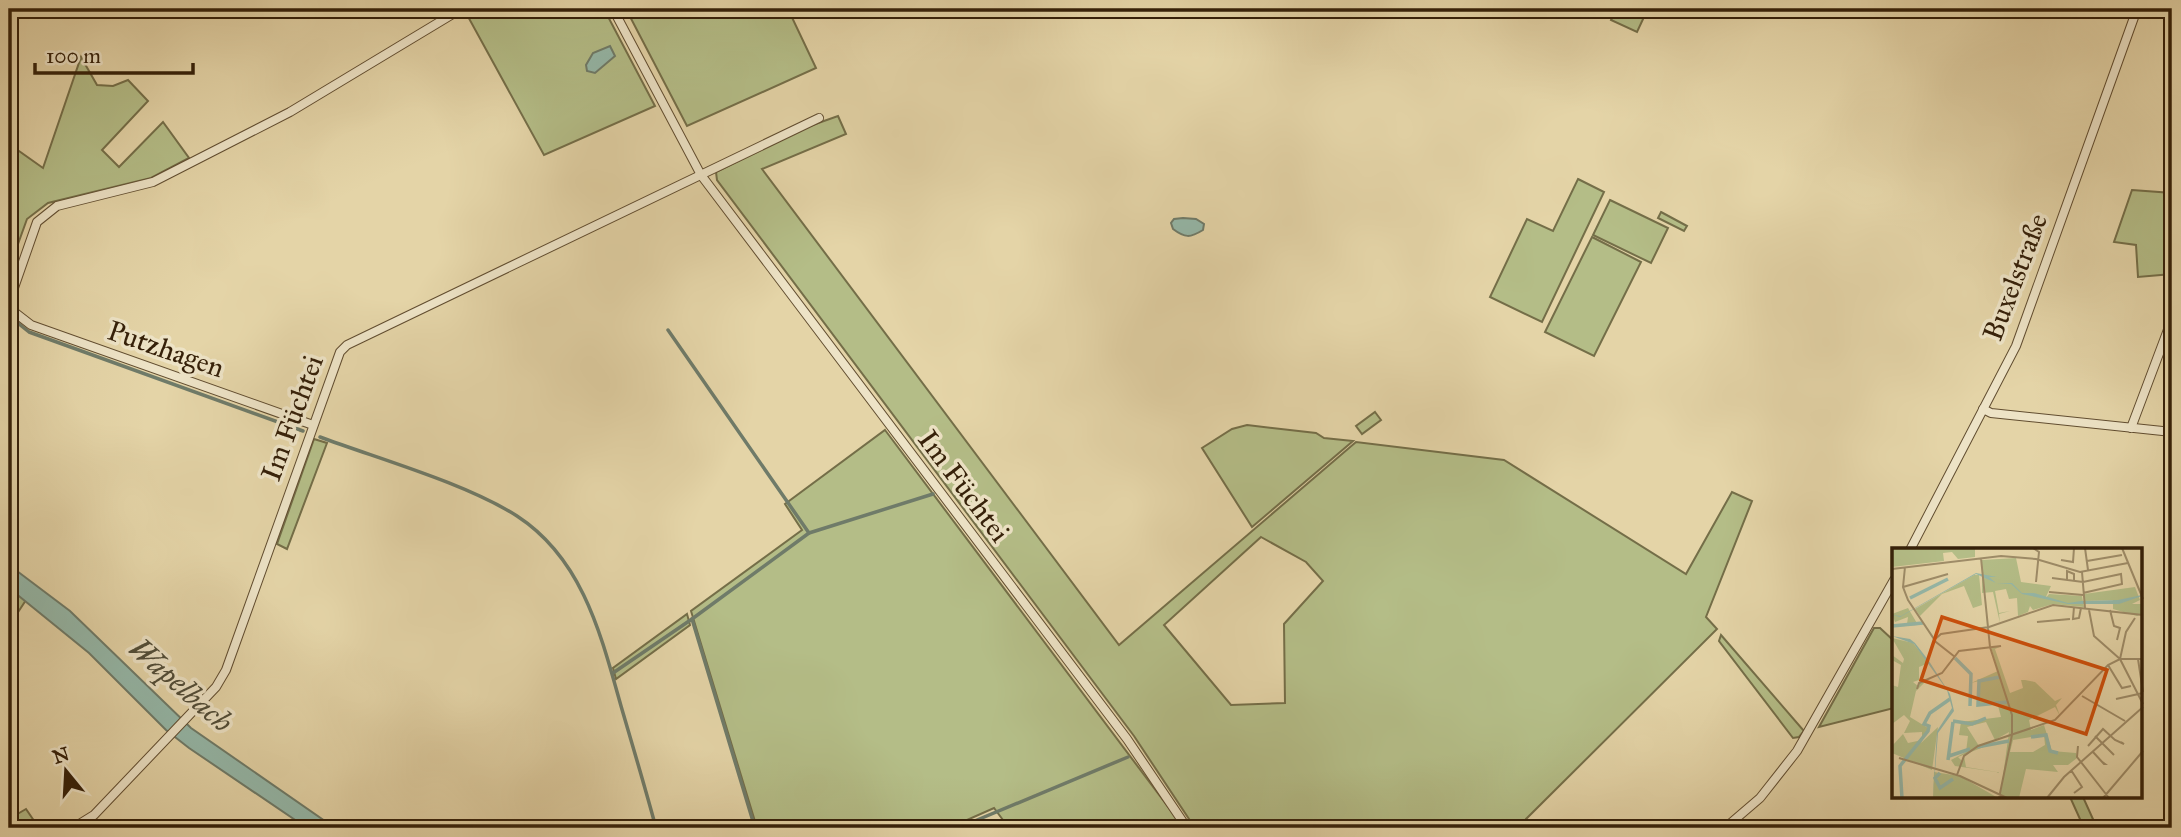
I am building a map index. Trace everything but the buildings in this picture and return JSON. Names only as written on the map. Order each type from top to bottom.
[{"type":"street","points":[[9,302],[37,222],[57,206],[153,182],[290,112],[461,9]]},
{"type":"street","name":"Im Füchtei","points":[[613,9],[701,175],[1126,739],[1187,828]]},
{"type":"street","name":"Buxelstraße","points":[[1911,548],[2017,346],[2137,9]]},
{"type":"street","name":"Im Füchtei","points":[[73,828],[94,815],[216,687],[226,670],[340,352],[357,337],[819,118]]},
{"type":"street","name":"Putzhagen","points":[[9,308],[31,325],[313,425]]},
{"type":"street","points":[[2131,428],[2172,319]]},
{"type":"street","points":[[1983,409],[1991,413],[2172,432]]},
{"type":"street","points":[[1725,828],[1760,798],[1797,751],[1892,584]]},
{"type":"green space","points":[[474,9],[604,9],[655,106],[544,155],[466,13]]},
{"type":"green space","points":[[626,9],[788,9],[816,68],[687,126]]},
{"type":"green space","points":[[1616,9],[1625,9],[1644,17],[1637,32],[1611,20]]},
{"type":"green space","points":[[81,57],[97,85],[113,86],[128,80],[148,101],[102,150],[119,167],[163,122],[189,158],[151,178],[48,203],[27,219],[9,269],[9,144],[43,168]]},
{"type":"green space","points":[[838,116],[846,134],[762,169],[1119,645],[1356,442],[1504,460],[1686,574],[1732,492],[1752,501],[1706,617],[1717,629],[1517,828],[1195,828],[1134,736],[717,180],[716,172],[807,127]],"holes":[[[1261,537],[1306,562],[1323,581],[1284,624],[1285,703],[1231,705],[1164,625]]]},
{"type":"green space","points":[[1578,179],[1604,192],[1542,322],[1490,297],[1527,219],[1553,231]]},
{"type":"green space","points":[[2132,190],[2172,193],[2172,274],[2138,277],[2136,245],[2114,242]]},
{"type":"green space","points":[[1610,200],[1668,228],[1651,263],[1593,235]]},
{"type":"green space","points":[[1661,212],[1687,226],[1684,231],[1658,218]]},
{"type":"green space","points":[[1592,237],[1641,262],[1594,356],[1545,332]]},
{"type":"green space","points":[[1375,412],[1381,420],[1362,434],[1356,426]]},
{"type":"green space","points":[[1247,425],[1316,433],[1324,438],[1353,441],[1252,527],[1202,448],[1232,429]]},
{"type":"green space","points":[[885,430],[1182,828],[1009,828],[994,808],[949,828],[757,828],[691,611],[802,530],[785,504]]},
{"type":"green space","points":[[314,439],[327,443],[287,549],[277,544]]},
{"type":"green space","points":[[9,588],[26,600],[9,626]]},
{"type":"green space","points":[[687,614],[690,625],[616,679],[613,668]]},
{"type":"green space","points":[[1874,628],[1880,628],[1892,639],[1892,709],[1819,727]]},
{"type":"green space","points":[[1721,635],[1804,731],[1799,737],[1793,738],[1719,641]]},
{"type":"green space","points":[[2070,798],[2083,798],[2097,828],[2084,828]]},
{"type":"green space","points":[[26,809],[39,828],[9,828],[9,819]]},
{"type":"shaded area","points":[[610,46],[615,56],[595,73],[587,71],[586,65],[593,53]]},
{"type":"shaded area","points":[[1174,219],[1196,219],[1204,224],[1203,230],[1188,236],[1177,232],[1171,223]]},
{"type":"shaded area","points":[[9,565],[70,611],[191,728],[335,828],[307,828],[166,730],[89,653],[9,588]]},
{"type":"waterway","points":[[9,316],[29,332],[303,431]]},
{"type":"waterway","points":[[668,330],[809,533]]},
{"type":"waterway","points":[[320,437],[421,472],[496,504],[540,534],[558,554],[574,576],[597,626],[656,828]]},
{"type":"waterway","points":[[755,828],[692,619],[809,533],[933,494]]},
{"type":"waterway","points":[[613,673],[692,619]]},
{"type":"waterway","points":[[958,828],[1128,757]]},
{"type":"water label","name":"Wapelbach","points":[[181,685]]}]
